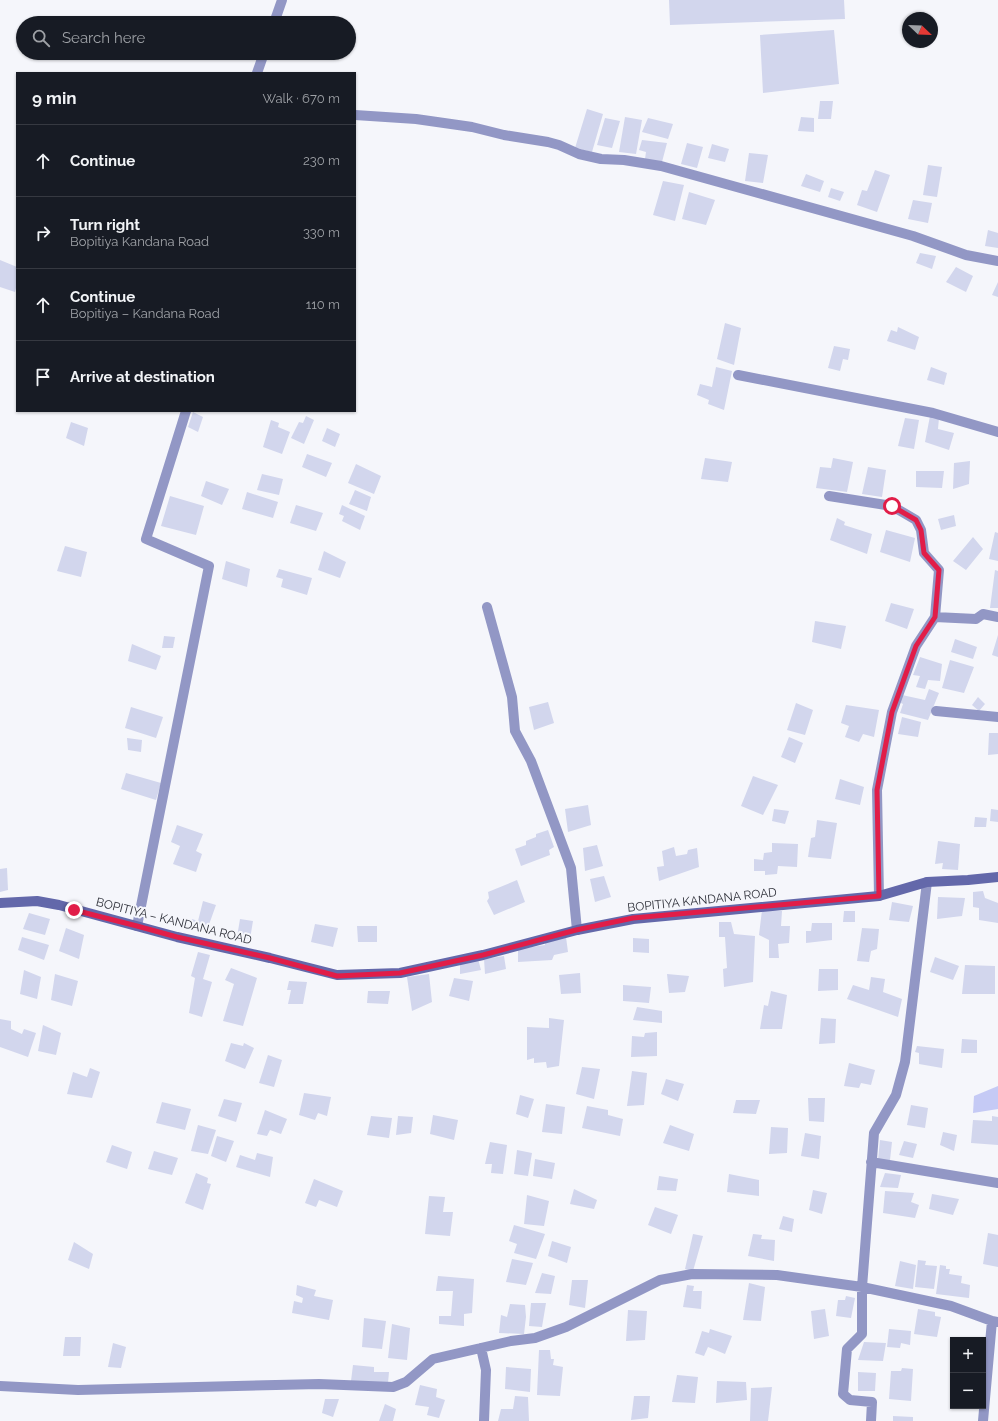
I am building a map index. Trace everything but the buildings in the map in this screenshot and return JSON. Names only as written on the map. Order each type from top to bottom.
[{"type":"main road","name":"BOPITIYA KANDANA ROAD","points":[[270,958],[337,976],[400,973],[483,955],[576,930],[633,918],[879,896],[927,882],[998,877]]},
{"type":"main road","name":"BOPITIYA – KANDANA ROAD","points":[[0,903],[37,901],[59,905],[177,937],[270,958]]},
{"type":"street","points":[[276,16],[282,0]]},
{"type":"street","points":[[257,72],[262,60]]},
{"type":"street","points":[[356,115],[416,119],[472,126],[504,135],[548,142],[579,154],[601,159],[624,160],[661,166],[914,236],[966,254],[998,261]]},
{"type":"street","points":[[738,375],[933,413],[998,432]]},
{"type":"street","points":[[137,926],[209,566],[146,539],[186,412]]},
{"type":"street","points":[[828,496],[892,506],[916,520],[921,530],[924,553],[939,570],[935,617],[916,646],[892,712],[877,790],[879,896]]},
{"type":"street","points":[[487,607],[512,698],[515,731],[530,761],[571,868],[576,930]]},
{"type":"street","points":[[935,617],[976,619],[983,614],[998,617]]},
{"type":"street","points":[[936,711],[998,717]]},
{"type":"street","points":[[871,1421],[872,1402],[850,1400],[842,1394],[848,1348],[862,1334],[862,1287],[874,1133],[896,1095],[905,1062],[927,882]]},
{"type":"street","points":[[871,1162],[998,1183]]},
{"type":"street","points":[[0,1386],[78,1390],[319,1384],[393,1387],[406,1382],[433,1359],[511,1341],[534,1338],[566,1327],[660,1280],[692,1274],[776,1276],[862,1287],[951,1306],[995,1321],[983,1421]]},
{"type":"street","points":[[481,1348],[486,1370],[484,1421]]},
{"type":"shaded area","points":[[998,1086],[998,1109],[973,1113],[974,1096]]},
{"type":"route","points":[[74,910],[337,976],[400,973],[483,955],[576,930],[633,918],[879,896],[877,790],[892,712],[916,646],[935,617],[939,570],[924,553],[921,530],[916,520],[892,506]]}]
